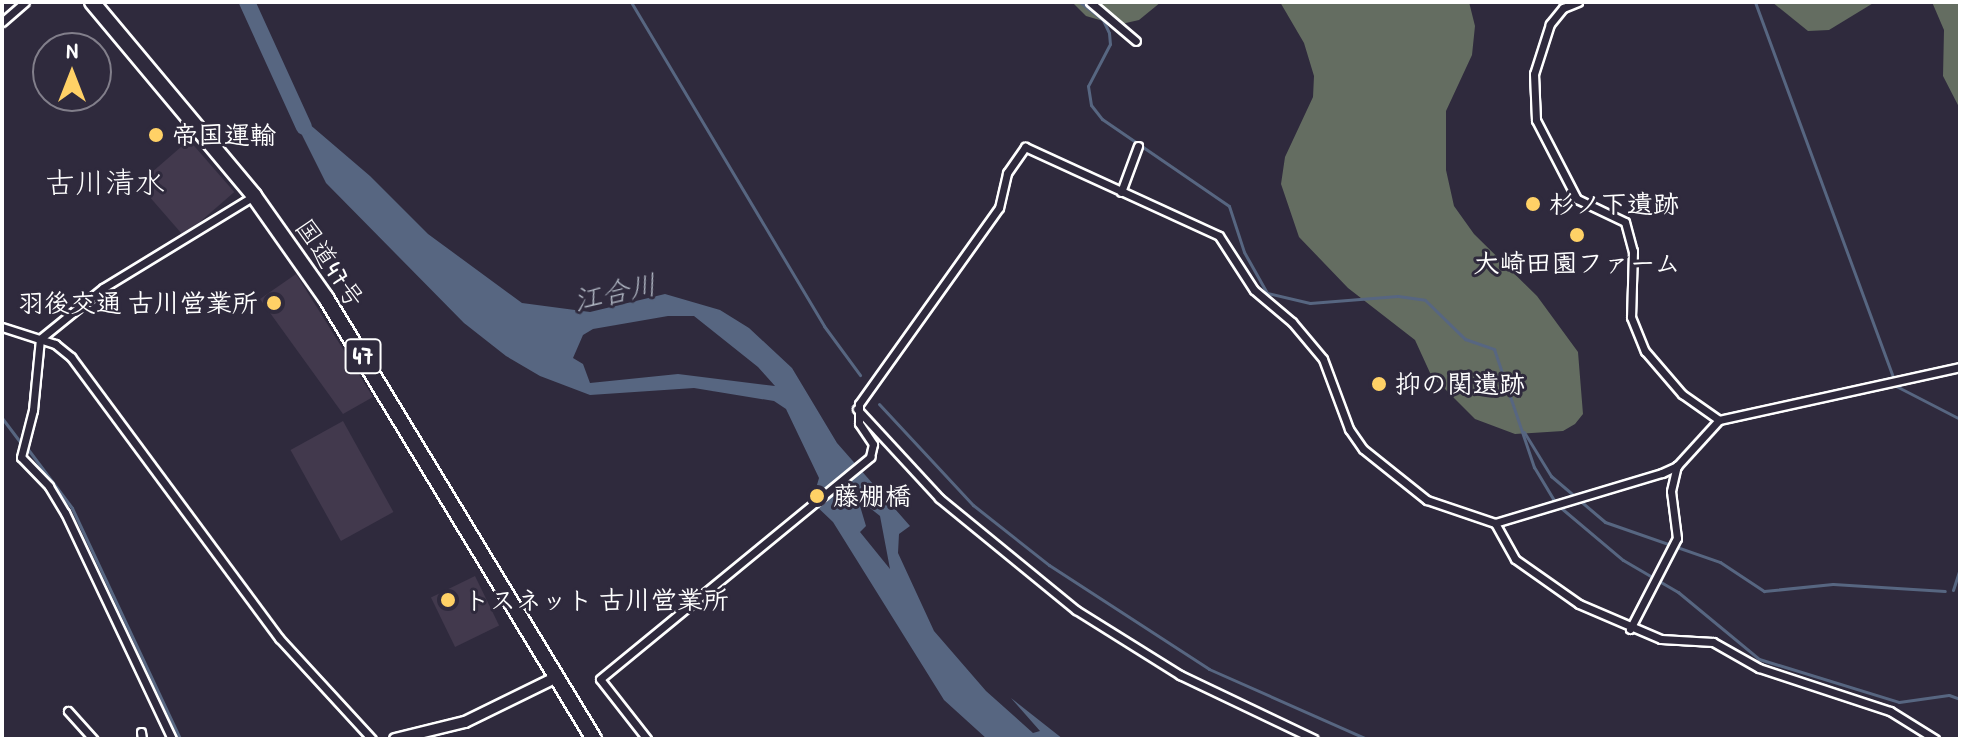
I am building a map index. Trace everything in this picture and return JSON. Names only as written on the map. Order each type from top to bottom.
[{"type":"highway","name":"国道47号","points":[[92,2],[254,196],[371,369],[594,739]]},
{"type":"main road","points":[[395,739],[465,722],[555,678]]},
{"type":"street","points":[[2,22],[25,2]]},
{"type":"street","points":[[1090,2],[1136,41]]},
{"type":"street","points":[[1578,2],[1555,15],[1534,74],[1540,133],[1577,199],[1625,222],[1633,251],[1631,317],[1645,351],[1682,394],[1719,420]]},
{"type":"street","points":[[1121,192],[1138,146]]},
{"type":"street","points":[[647,739],[600,685],[605,674],[870,457],[873,444],[859,423],[857,409],[999,208],[1019,151],[1041,151],[1121,192],[1219,236],[1254,290],[1310,340],[1333,378],[1355,439],[1372,458],[1427,500],[1495,523],[1554,508],[1677,466],[1719,420],[1960,367]]},
{"type":"street","points":[[172,739],[65,513],[49,486],[21,457],[33,410],[40,339],[103,288],[254,196]]},
{"type":"street","points":[[2,327],[40,339],[71,357],[279,638],[372,739]]},
{"type":"street","points":[[857,409],[939,498],[1076,610],[1191,680],[1314,739]]},
{"type":"street","points":[[1630,629],[1651,583],[1677,539],[1671,491],[1677,466]]},
{"type":"street","points":[[1495,523],[1521,564],[1579,604],[1630,629],[1661,639],[1713,642],[1759,668],[1890,711],[1935,739]]},
{"type":"street","points":[[68,711],[93,739]]},
{"type":"shaded area","points":[[189,140],[234,192],[184,236],[138,184]]},
{"type":"shaded area","points":[[296,274],[373,397],[343,414],[260,299]]},
{"type":"shaded area","points":[[343,421],[393,512],[341,541],[291,450]]},
{"type":"shaded area","points":[[475,576],[499,625],[455,647],[431,597]]},
{"type":"green space","points":[[1072,2],[1161,2],[1139,20],[1117,25],[1086,16]]},
{"type":"green space","points":[[1280,2],[1469,2],[1475,26],[1472,55],[1446,111],[1446,170],[1454,206],[1474,234],[1537,296],[1578,352],[1583,414],[1575,424],[1563,431],[1515,434],[1475,419],[1431,375],[1415,340],[1348,288],[1299,237],[1281,184],[1285,157],[1313,97],[1314,76],[1304,43]]},
{"type":"green space","points":[[1772,2],[1875,2],[1829,30],[1808,31]]},
{"type":"green space","points":[[1932,2],[1960,2],[1960,109],[1943,76],[1944,30]]},
{"type":"water","points":[[287,105],[370,176],[428,234],[522,303],[590,312],[665,294],[720,310],[749,328],[792,368],[837,443],[910,526],[899,534],[898,553],[934,631],[986,691],[1033,733],[1040,731],[1011,698],[1063,739],[987,739],[944,700],[833,522],[812,502],[819,478],[786,409],[774,401],[694,388],[590,395],[540,376],[506,356],[464,323],[326,183]],"holes":[[[668,316],[694,316],[758,367],[775,386],[678,374],[590,383],[583,364],[573,358],[583,335],[593,329]],[[863,492],[865,504],[880,516],[890,569],[860,532],[866,526],[857,496]]]},
{"type":"waterway","name":"江合川","points":[[247,2],[304,127]]},
{"type":"waterway","points":[[631,2],[824,326],[860,375]]},
{"type":"waterway","points":[[1080,2],[1103,20],[1109,33],[1110,44],[1088,86],[1091,105],[1102,119],[1229,206],[1244,252],[1267,293],[1310,303],[1398,296],[1425,300],[1465,339],[1494,349],[1534,467],[1555,502]]},
{"type":"waterway","points":[[1755,2],[1896,386],[1960,419]]},
{"type":"waterway","points":[[879,404],[973,505],[1049,565],[1209,669],[1367,739]]},
{"type":"waterway","points":[[2,418],[21,443]]},
{"type":"waterway","points":[[1524,432],[1551,476],[1605,522],[1720,562],[1764,591],[1833,584],[1945,591]]},
{"type":"waterway","points":[[27,448],[72,508],[180,739]]},
{"type":"waterway","points":[[1560,507],[1623,560],[1678,592],[1759,659],[1899,702],[1949,695],[1960,699]]},
{"type":"waterway","points":[[1953,590],[1960,569]]},
{"type":"place","name":"帝国運輸","points":[[156,135]]},
{"type":"place","name":"杉ノ下遺跡","points":[[1533,204]]},
{"type":"place","name":"大崎田園ファーム","points":[[1577,235]]},
{"type":"place","name":"羽後交通 古川営業所","points":[[274,303]]},
{"type":"place","name":"抑の関遺跡","points":[[1379,384]]},
{"type":"place","name":"藤棚橋","points":[[817,496]]},
{"type":"place","name":"トスネット 古川営業所","points":[[448,600]]},
{"type":"district","name":"古川清水","points":[[105,182]]}]
